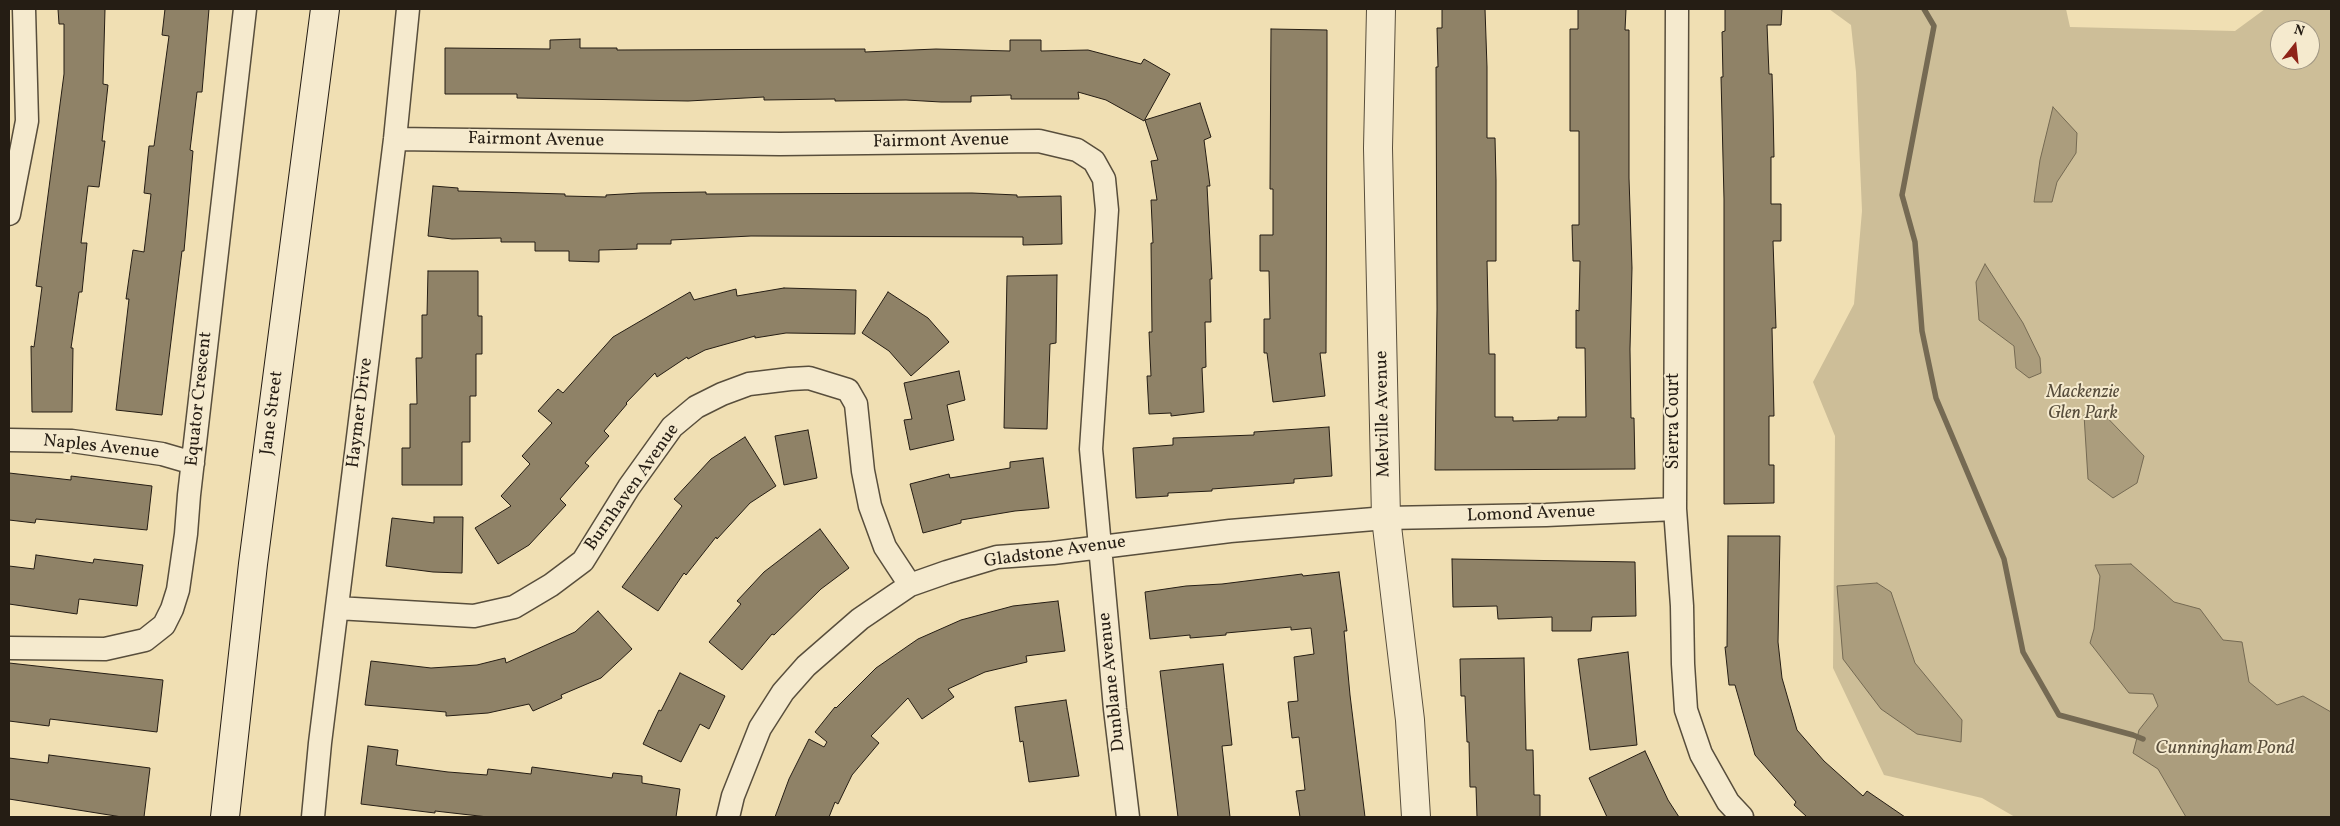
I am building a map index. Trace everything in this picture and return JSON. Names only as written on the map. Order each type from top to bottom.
[{"type":"main road","name":"Jane Street","points":[[225,817],[253,564],[325,9]]},
{"type":"main road","name":"Melville Avenue","points":[[1381,9],[1378,148],[1386,518],[1410,720],[1416,817]]},
{"type":"street","points":[[9,214],[27,121],[24,9]]},
{"type":"street","name":"Equator Crescent","points":[[9,648],[105,649],[145,640],[164,625],[178,590],[245,9]]},
{"type":"street","name":"Haymer Drive","points":[[313,817],[395,139],[408,9]]},
{"type":"street","name":"Sierra Court","points":[[1677,9],[1675,509],[1682,606],[1686,710],[1701,754],[1728,802],[1742,817]]},
{"type":"street","name":"Fairmont Avenue","points":[[395,139],[780,144],[1040,141],[1076,150],[1094,161],[1104,179],[1106,210],[1091,449],[1101,547]]},
{"type":"street","name":"Burnhaven Avenue","points":[[337,608],[474,616],[514,607],[551,585],[582,561],[672,427],[696,407],[722,394],[749,384],[790,378],[809,378],[848,390],[856,404],[863,470],[870,506],[885,547],[910,585]]},
{"type":"street","name":"Naples Avenue","points":[[9,440],[72,441],[162,454],[192,463]]},
{"type":"street","name":"Lomond Avenue","points":[[1386,518],[1546,515],[1675,509]]},
{"type":"street","name":"Gladstone Avenue","points":[[728,817],[733,796],[760,728],[782,692],[806,666],[860,619],[910,585],[997,557],[1101,547],[1230,531],[1386,518]]},
{"type":"street","name":"Dunblane Avenue","points":[[1101,547],[1115,709],[1128,817]]},
{"type":"green space","name":"Mackenzie Glen Park","points":[[1829,9],[2066,9],[2070,27],[2235,31],[2265,9],[2331,9],[2331,817],[2015,817],[1982,798],[1884,775],[1833,668],[1835,436],[1813,382],[1854,304],[1862,211],[1856,72],[1851,25]]},
{"type":"water","points":[[2053,107],[2077,133],[2076,153],[2057,182],[2052,202],[2034,202],[2040,160]]},
{"type":"water","points":[[1985,264],[2023,323],[2040,358],[2041,373],[2029,378],[2016,368],[2014,346],[1979,320],[1976,282]]},
{"type":"water","points":[[2095,405],[2144,456],[2137,483],[2113,498],[2088,479],[2084,415]]},
{"type":"water","name":"Cunningham Pond","points":[[2131,564],[2174,602],[2200,609],[2223,640],[2242,642],[2249,682],[2277,705],[2303,696],[2331,712],[2331,817],[2186,817],[2158,769],[2133,753],[2139,730],[2158,706],[2153,694],[2129,693],[2090,643],[2094,629],[2100,576],[2095,565]]},
{"type":"water","points":[[1877,583],[1891,592],[1915,663],[1962,720],[1961,742],[1917,734],[1881,709],[1843,659],[1837,586]]},
{"type":"building","points":[[58,9],[105,9],[103,84],[108,85],[102,141],[105,141],[99,187],[88,186],[81,243],[87,243],[82,292],[79,292],[71,348],[73,348],[72,412],[32,412],[31,346],[34,347],[42,287],[36,286],[64,74],[64,24],[59,24]]},
{"type":"building","points":[[165,9],[209,9],[202,92],[197,92],[190,150],[193,151],[184,251],[182,251],[162,415],[116,410],[129,299],[126,299],[133,250],[144,252],[151,194],[144,193],[149,146],[154,146],[169,36],[162,35]]},
{"type":"building","points":[[1442,9],[1485,9],[1487,138],[1495,138],[1496,180],[1496,261],[1487,261],[1489,354],[1495,354],[1495,417],[1513,417],[1513,421],[1558,420],[1558,417],[1586,417],[1585,348],[1576,348],[1576,310],[1579,311],[1580,261],[1573,261],[1572,225],[1579,225],[1579,131],[1570,131],[1570,29],[1578,29],[1578,9],[1626,9],[1625,30],[1629,30],[1629,178],[1632,268],[1631,418],[1634,418],[1635,469],[1435,470],[1437,309],[1436,67],[1438,67],[1437,28],[1442,28]]},
{"type":"building","points":[[1725,9],[1782,9],[1781,25],[1767,25],[1769,74],[1772,74],[1773,107],[1774,157],[1771,157],[1771,204],[1781,204],[1781,241],[1773,241],[1776,328],[1772,328],[1774,416],[1769,416],[1769,465],[1774,465],[1774,503],[1724,504],[1724,199],[1721,77],[1723,77],[1722,32],[1725,31]]},
{"type":"building","points":[[1271,29],[1327,30],[1326,353],[1320,353],[1325,396],[1273,402],[1267,353],[1264,353],[1264,319],[1270,319],[1269,271],[1260,271],[1260,235],[1273,235],[1273,189],[1270,189]]},
{"type":"building","points":[[580,39],[580,48],[617,48],[617,50],[865,49],[865,52],[936,49],[1010,51],[1010,40],[1041,40],[1041,51],[1088,50],[1141,64],[1144,59],[1170,74],[1144,121],[1106,100],[1078,92],[1079,99],[1011,99],[1011,95],[971,96],[971,102],[906,100],[835,101],[835,99],[764,100],[764,97],[688,101],[517,98],[517,94],[445,94],[445,48],[550,49],[550,40]]},
{"type":"building","points":[[1200,103],[1211,137],[1204,140],[1210,186],[1207,186],[1212,279],[1210,279],[1211,322],[1205,322],[1206,367],[1202,368],[1204,412],[1171,416],[1171,413],[1149,414],[1147,376],[1151,376],[1149,332],[1152,332],[1151,243],[1153,243],[1151,200],[1157,200],[1151,161],[1158,160],[1145,120]]},
{"type":"building","points":[[433,186],[458,188],[458,191],[606,197],[606,195],[641,193],[706,192],[706,194],[972,193],[1017,195],[1017,197],[1061,196],[1062,244],[1023,245],[1023,237],[751,236],[671,240],[671,244],[637,244],[637,249],[599,250],[599,262],[569,261],[569,251],[535,251],[535,242],[501,242],[501,238],[452,239],[428,236]]},
{"type":"building","points":[[428,271],[478,271],[478,316],[482,316],[482,354],[476,354],[476,396],[470,396],[470,442],[462,442],[462,485],[402,485],[402,448],[410,448],[410,404],[417,404],[416,358],[422,358],[422,315],[427,315]]},
{"type":"building","points":[[1057,275],[1056,343],[1050,344],[1047,429],[1004,428],[1007,276]]},
{"type":"building","points":[[784,288],[856,290],[855,334],[786,333],[755,338],[755,336],[705,350],[688,359],[687,357],[657,377],[655,373],[626,403],[604,431],[609,436],[585,463],[589,466],[560,499],[566,505],[529,545],[498,564],[475,528],[511,506],[501,496],[530,464],[522,456],[552,423],[538,411],[558,389],[563,393],[613,337],[690,292],[694,300],[736,289],[737,296]]},
{"type":"building","points":[[888,292],[928,318],[949,342],[911,376],[889,351],[862,333]]},
{"type":"building","points":[[959,371],[965,400],[947,405],[954,440],[910,450],[904,420],[912,419],[904,383]]},
{"type":"building","points":[[1329,427],[1332,476],[1294,479],[1294,483],[1168,493],[1168,496],[1136,498],[1133,448],[1173,445],[1173,438],[1254,435],[1254,432]]},
{"type":"building","points":[[808,430],[817,478],[784,485],[775,436]]},
{"type":"building","points":[[745,437],[776,486],[750,503],[717,539],[716,537],[686,575],[684,573],[658,611],[622,587],[682,506],[674,499],[711,459]]},
{"type":"building","points":[[1043,458],[1049,508],[1015,511],[961,520],[961,523],[923,533],[910,484],[949,474],[950,478],[1010,468],[1010,462]]},
{"type":"building","points":[[9,473],[71,480],[71,476],[152,486],[147,530],[36,519],[35,523],[9,520]]},
{"type":"building","points":[[434,517],[463,517],[462,573],[433,572],[386,566],[392,518],[434,523]]},
{"type":"building","points":[[820,529],[849,568],[821,589],[774,635],[772,634],[742,670],[709,642],[741,604],[737,601],[764,572]]},
{"type":"building","points":[[1728,536],[1780,536],[1778,642],[1782,678],[1797,730],[1824,761],[1863,796],[1867,791],[1905,817],[1807,817],[1794,805],[1796,802],[1755,755],[1735,685],[1729,685],[1725,647],[1727,647]]},
{"type":"building","points":[[36,555],[93,563],[94,559],[143,565],[137,606],[79,599],[77,614],[9,604],[9,566],[34,569]]},
{"type":"building","points":[[1452,559],[1635,562],[1636,616],[1592,617],[1591,631],[1552,631],[1552,617],[1498,619],[1497,606],[1453,607]]},
{"type":"building","points":[[1339,572],[1347,631],[1344,631],[1350,695],[1365,817],[1300,817],[1296,791],[1305,790],[1299,737],[1292,738],[1288,702],[1298,701],[1294,657],[1314,654],[1311,628],[1291,630],[1291,627],[1226,633],[1226,635],[1190,638],[1190,635],[1150,639],[1145,592],[1302,574],[1303,576]]},
{"type":"building","points":[[1058,601],[1065,651],[1026,656],[1027,662],[985,672],[948,689],[954,697],[922,719],[908,698],[871,736],[879,743],[852,775],[838,804],[835,802],[829,817],[775,817],[789,779],[809,739],[824,747],[827,742],[815,732],[835,707],[876,668],[918,639],[961,620],[1013,606]]},
{"type":"building","points":[[598,611],[632,649],[601,678],[561,695],[562,698],[533,711],[529,704],[488,713],[446,716],[446,712],[365,705],[371,661],[431,668],[477,665],[505,658],[506,663],[575,632]]},
{"type":"building","points":[[1628,652],[1637,745],[1590,750],[1578,659]]},
{"type":"building","points":[[1524,658],[1526,750],[1533,750],[1534,795],[1540,795],[1540,817],[1477,817],[1476,787],[1470,787],[1469,742],[1467,742],[1465,696],[1461,696],[1460,659]]},
{"type":"building","points":[[9,663],[163,680],[157,732],[50,719],[49,726],[9,721]]},
{"type":"building","points":[[1223,664],[1232,745],[1222,746],[1230,817],[1178,817],[1160,671]]},
{"type":"building","points":[[680,673],[725,696],[709,729],[700,724],[681,762],[643,744],[659,710],[661,711]]},
{"type":"building","points":[[1066,700],[1079,776],[1029,782],[1023,741],[1020,742],[1015,707]]},
{"type":"building","points":[[368,746],[398,750],[396,765],[448,772],[487,775],[488,769],[531,774],[532,767],[612,778],[613,773],[642,776],[642,783],[680,789],[676,817],[488,817],[361,804]]},
{"type":"building","points":[[1645,751],[1668,800],[1679,817],[1607,817],[1589,778]]},
{"type":"building","points":[[49,755],[150,768],[144,817],[122,817],[9,799],[9,758],[48,763]]},
{"type":"waterway","points":[[1924,9],[1934,26],[1902,195],[1915,242],[1922,331],[1936,398],[2004,559],[2023,652],[2059,715],[2143,739]]}]
